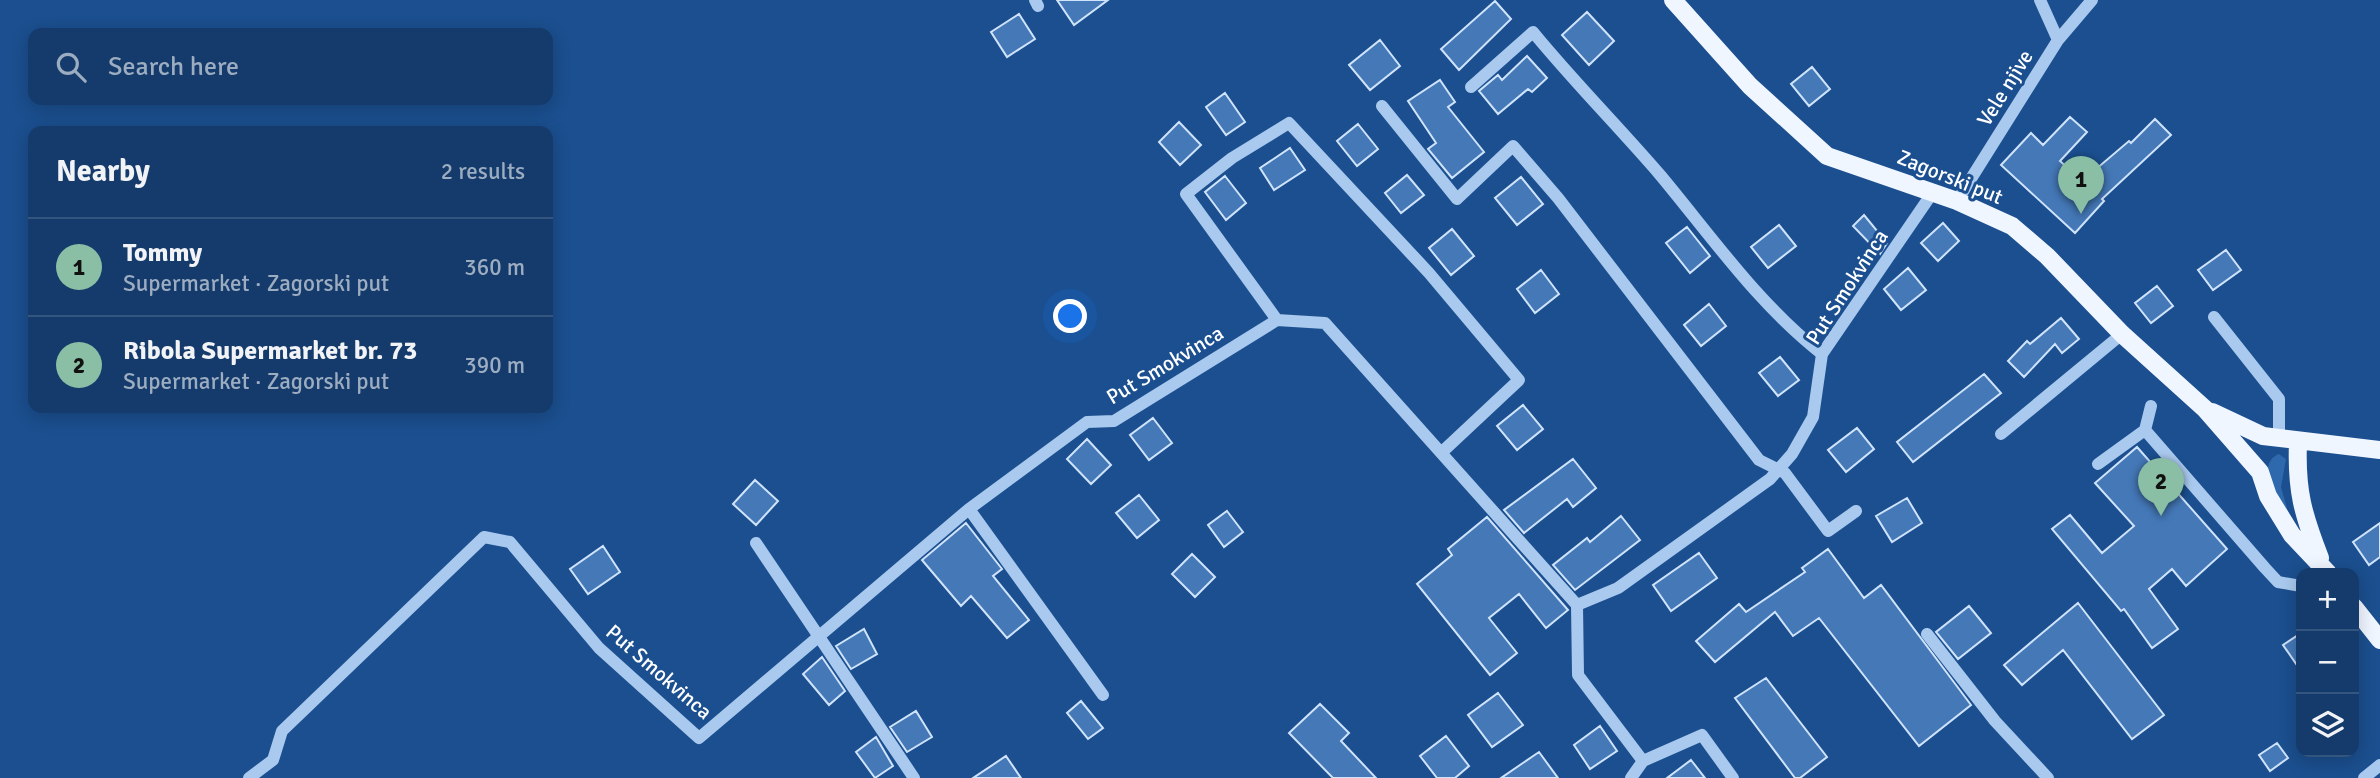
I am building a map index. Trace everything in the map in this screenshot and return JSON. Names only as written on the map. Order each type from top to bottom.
[{"type":"main road","name":"Zagorski put","points":[[1672,0],[1750,86],[1827,156],[1957,201],[2012,226],[2047,256],[2122,334],[2205,409]]},
{"type":"main road","points":[[2205,409],[2271,437],[2380,450]]},
{"type":"main road","points":[[2205,409],[2260,472],[2268,496],[2292,535],[2322,568]]},
{"type":"main road","points":[[2260,472],[2271,437]]},
{"type":"main road","points":[[2298,442],[2298,491],[2303,513],[2324,568]]},
{"type":"main road","points":[[2359,613],[2380,640]]},
{"type":"street","points":[[2040,0],[2058,40]]},
{"type":"street","name":"Vele njive","points":[[1957,201],[2058,40],[2092,0]]},
{"type":"street","points":[[1471,87],[1533,32],[1573,82],[1658,174],[1738,270],[1802,339],[1822,354]]},
{"type":"street","points":[[1382,106],[1457,199],[1513,146],[1558,198],[1759,460],[1785,473],[1828,531],[1856,511]]},
{"type":"street","points":[[1441,453],[1518,380],[1429,273],[1289,122],[1232,158],[1186,194],[1277,320],[1325,323],[1577,606],[1578,675],[1643,761]]},
{"type":"street","name":"Put Smokvinca","points":[[1577,606],[1618,588],[1770,479],[1792,454],[1813,417],[1822,354],[1933,192]]},
{"type":"street","points":[[2214,317],[2279,399],[2271,437]]},
{"type":"street","name":"Put Smokvinca","points":[[249,778],[273,760],[282,731],[484,537],[510,542],[599,649],[699,738],[969,509],[1087,422],[1114,421],[1277,320]]},
{"type":"street","points":[[2001,434],[2122,334]]},
{"type":"street","points":[[2098,464],[2146,430],[2151,406]]},
{"type":"street","points":[[2146,430],[2264,568],[2278,582],[2296,585]]},
{"type":"street","points":[[969,509],[1102,695]]},
{"type":"street","points":[[756,543],[914,778]]},
{"type":"street","points":[[1927,634],[1995,721],[2048,778]]},
{"type":"street","points":[[1631,778],[1643,761],[1702,735],[1733,778]]},
{"type":"street","points":[[2364,778],[2380,765]]},
{"type":"shaded area","points":[[2279,454],[2286,459],[2281,487],[2288,512],[2273,492],[2268,474],[2268,465]]},
{"type":"building","points":[[1057,0],[1108,0],[1074,25]]},
{"type":"building","points":[[1495,1],[1511,19],[1459,70],[1441,49]]},
{"type":"building","points":[[1587,12],[1614,41],[1589,65],[1562,35]]},
{"type":"building","points":[[1019,14],[1035,39],[1007,57],[991,32]]},
{"type":"building","points":[[1380,40],[1400,66],[1370,90],[1349,65]]},
{"type":"building","points":[[1527,56],[1547,78],[1532,92],[1528,89],[1498,114],[1479,91],[1498,75],[1502,80]]},
{"type":"building","points":[[1812,67],[1830,89],[1809,106],[1791,84]]},
{"type":"building","points":[[1440,80],[1455,102],[1448,107],[1484,152],[1452,178],[1428,149],[1436,143],[1408,101]]},
{"type":"building","points":[[1225,93],[1245,122],[1226,135],[1206,107]]},
{"type":"building","points":[[2070,117],[2087,132],[2060,161],[2082,181],[2129,141],[2131,143],[2155,119],[2171,135],[2102,199],[2104,201],[2075,233],[2001,165],[2031,133],[2043,145]]},
{"type":"building","points":[[1179,122],[1201,145],[1180,165],[1159,142]]},
{"type":"building","points":[[1358,124],[1378,149],[1357,166],[1337,141]]},
{"type":"building","points":[[1290,148],[1305,170],[1274,190],[1260,168]]},
{"type":"building","points":[[1407,175],[1424,195],[1401,213],[1385,193]]},
{"type":"building","points":[[1225,176],[1246,203],[1226,220],[1205,192]]},
{"type":"building","points":[[1521,177],[1543,204],[1517,225],[1495,198]]},
{"type":"building","points":[[1864,215],[1887,243],[1880,254],[1853,226]]},
{"type":"building","points":[[1943,223],[1959,241],[1938,261],[1921,243]]},
{"type":"building","points":[[1779,225],[1796,246],[1768,268],[1751,247]]},
{"type":"building","points":[[1687,227],[1710,256],[1690,273],[1666,243]]},
{"type":"building","points":[[1452,229],[1474,256],[1451,275],[1429,248]]},
{"type":"building","points":[[2226,250],[2241,270],[2213,290],[2198,270]]},
{"type":"building","points":[[1908,268],[1926,290],[1901,310],[1884,289]]},
{"type":"building","points":[[1541,270],[1559,294],[1535,313],[1517,289]]},
{"type":"building","points":[[2157,286],[2173,306],[2151,323],[2135,303]]},
{"type":"building","points":[[1709,304],[1726,326],[1701,346],[1684,325]]},
{"type":"building","points":[[2061,318],[2079,339],[2062,353],[2055,344],[2024,377],[2008,361],[2027,341],[2030,344]]},
{"type":"building","points":[[1780,357],[1799,380],[1778,396],[1759,373]]},
{"type":"building","points":[[1984,374],[2001,393],[1913,462],[1897,442]]},
{"type":"building","points":[[1523,405],[1543,429],[1517,450],[1497,426]]},
{"type":"building","points":[[1153,418],[1172,443],[1149,460],[1130,435]]},
{"type":"building","points":[[1857,428],[1874,449],[1846,472],[1828,450]]},
{"type":"building","points":[[1087,439],[1111,465],[1091,484],[1067,459]]},
{"type":"building","points":[[2137,447],[2227,549],[2186,586],[2172,569],[2149,589],[2178,629],[2152,648],[2124,609],[2121,611],[2052,529],[2070,515],[2102,553],[2134,526],[2095,483]]},
{"type":"building","points":[[1573,459],[1596,488],[1573,507],[1567,499],[1524,533],[1504,510]]},
{"type":"building","points":[[755,480],[778,501],[756,525],[733,504]]},
{"type":"building","points":[[1139,495],[1159,520],[1137,538],[1116,513]]},
{"type":"building","points":[[1907,498],[1922,523],[1892,542],[1876,516]]},
{"type":"building","points":[[1227,511],[1243,532],[1224,547],[1208,525]]},
{"type":"building","points":[[1621,516],[1640,540],[1575,590],[1553,565],[1587,538],[1590,542]]},
{"type":"building","points":[[1487,517],[1568,610],[1546,628],[1519,594],[1489,618],[1517,653],[1490,675],[1417,584],[1452,555],[1448,549]]},
{"type":"building","points":[[966,523],[1002,569],[993,576],[1029,620],[1007,638],[971,596],[961,606],[922,560]]},
{"type":"building","points":[[2380,523],[2380,557],[2369,565],[2353,542]]},
{"type":"building","points":[[603,546],[620,572],[588,594],[570,569]]},
{"type":"building","points":[[1828,549],[1864,598],[1881,585],[1971,705],[1919,746],[1819,618],[1793,636],[1775,612],[1715,662],[1696,641],[1739,604],[1746,612],[1805,572],[1802,568]]},
{"type":"building","points":[[1699,553],[1717,578],[1671,611],[1653,585]]},
{"type":"building","points":[[1192,554],[1215,577],[1195,597],[1172,574]]},
{"type":"building","points":[[2078,603],[2164,715],[2132,739],[2063,650],[2022,685],[2004,665]]},
{"type":"building","points":[[1969,606],[1991,633],[1958,659],[1936,632]]},
{"type":"building","points":[[864,629],[877,654],[851,669],[836,646]]},
{"type":"building","points":[[2296,636],[2296,664],[2283,645]]},
{"type":"building","points":[[822,657],[845,691],[829,705],[803,674]]},
{"type":"building","points":[[1766,678],[1827,757],[1800,778],[1795,778],[1735,698]]},
{"type":"building","points":[[1498,693],[1523,725],[1492,747],[1468,715]]},
{"type":"building","points":[[1081,701],[1103,728],[1088,739],[1067,713]]},
{"type":"building","points":[[1320,704],[1349,733],[1341,741],[1376,778],[1333,778],[1289,733]]},
{"type":"building","points":[[916,711],[932,737],[907,752],[890,727]]},
{"type":"building","points":[[1600,726],[1617,751],[1590,769],[1574,745]]},
{"type":"building","points":[[1446,736],[1469,766],[1455,778],[1437,778],[1420,756]]},
{"type":"building","points":[[876,737],[893,766],[875,778],[856,752]]},
{"type":"building","points":[[2277,743],[2288,758],[2270,771],[2259,755]]},
{"type":"building","points":[[1539,752],[1558,778],[1501,778]]},
{"type":"building","points":[[1006,756],[1021,778],[973,778]]},
{"type":"building","points":[[1691,760],[1705,778],[1667,778]]},
{"type":"place","name":"Tommy","points":[[2081,214]]},
{"type":"place","name":"Ribola Supermarket br. 73","points":[[2161,516]]}]
